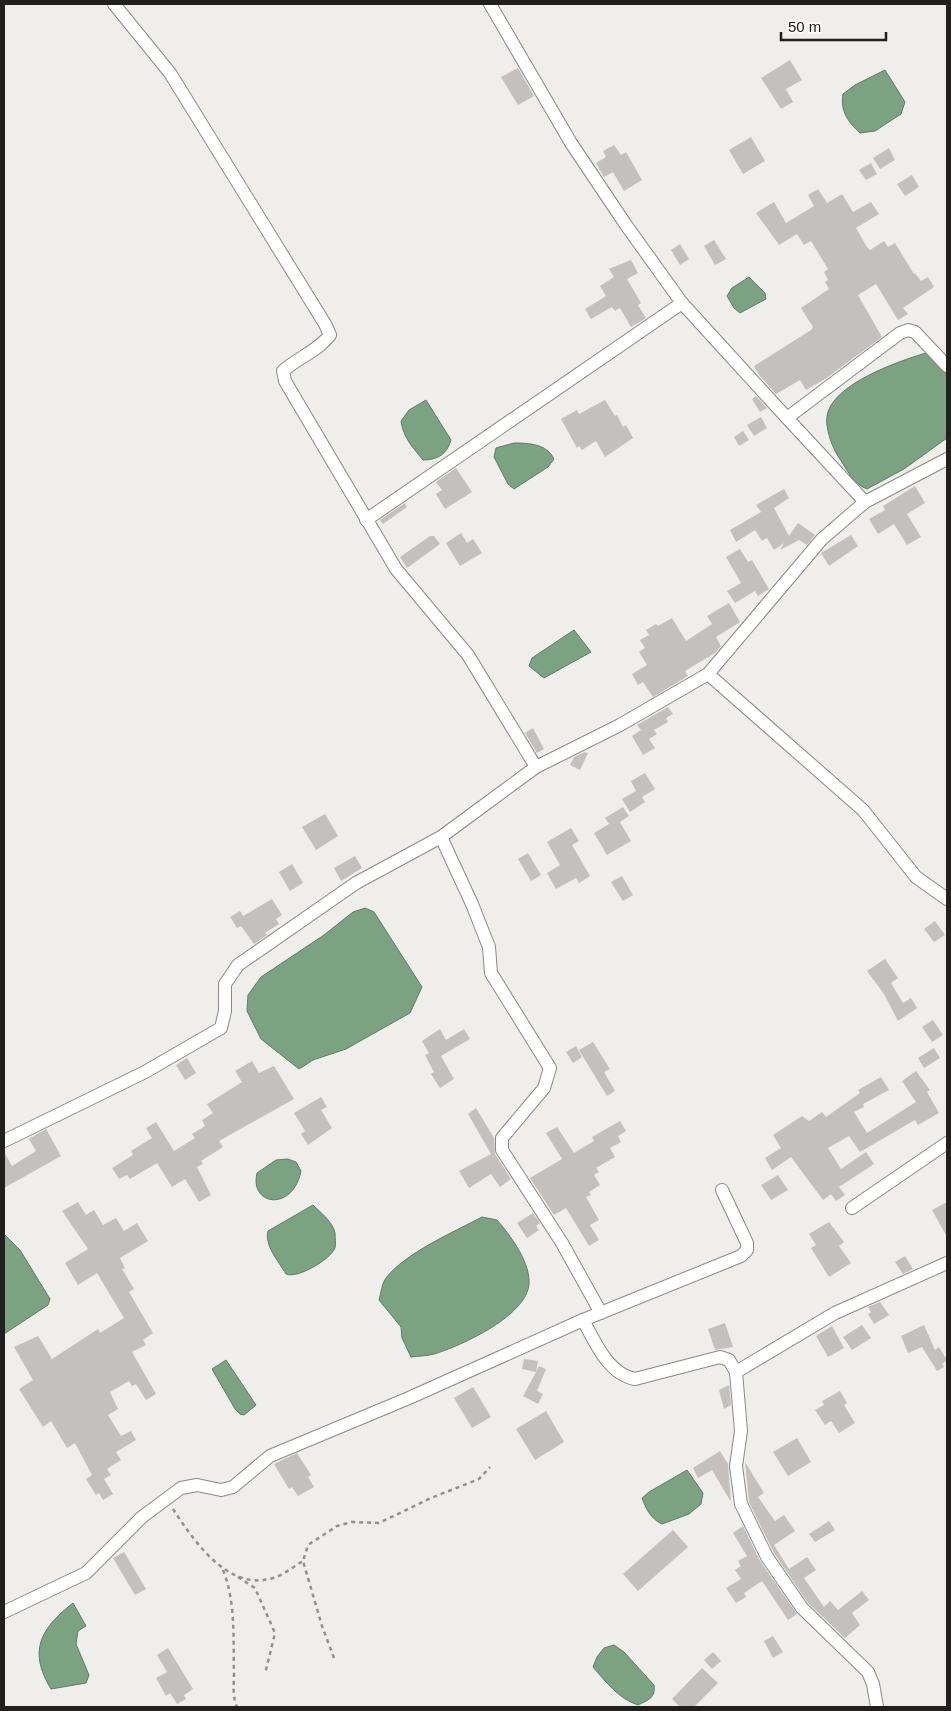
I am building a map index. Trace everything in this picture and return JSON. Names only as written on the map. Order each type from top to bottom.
[{"type":"street","points":[[114,4],[170,73],[325,324],[330,336],[324,343],[293,362],[283,371],[285,381],[396,569],[468,655],[536,767]]},
{"type":"street","points":[[490,4],[571,143],[626,225],[682,302],[865,502]]},
{"type":"street","points":[[366,520],[682,302]]},
{"type":"street","points":[[787,418],[900,333],[908,330],[915,332],[947,366]]},
{"type":"street","points":[[4,1141],[145,1072],[221,1028],[225,1010],[225,984],[238,964],[356,882],[442,838],[536,767],[620,725],[708,674],[822,539],[865,502],[947,459]]},
{"type":"street","points":[[708,674],[863,810],[916,877],[947,899]]},
{"type":"street","points":[[442,838],[489,947],[491,973],[550,1068],[544,1088],[502,1138],[502,1150],[562,1243],[601,1313]]},
{"type":"street","points":[[852,1208],[920,1163],[947,1142]]},
{"type":"street","points":[[4,1612],[86,1573],[142,1517],[181,1488],[197,1485],[221,1490],[233,1487],[270,1456],[409,1398],[583,1320],[741,1256],[747,1250],[747,1243],[722,1190]]},
{"type":"street","points":[[736,1372],[835,1313],[947,1263]]},
{"type":"street","points":[[583,1320],[593,1340],[615,1371],[624,1377],[635,1379],[720,1357],[729,1360],[736,1372],[741,1431],[736,1466],[741,1504],[767,1557],[802,1608],[868,1672],[873,1684],[877,1707]]},
{"type":"path","points":[[334,1658],[322,1626],[303,1561],[308,1545],[337,1526],[352,1522],[379,1523],[430,1498],[479,1479],[490,1467]]},
{"type":"path","points":[[166,1498],[187,1530],[223,1569],[255,1588],[275,1634],[264,1674]]},
{"type":"path","points":[[236,1576],[260,1580],[274,1578],[303,1561]]},
{"type":"path","points":[[223,1569],[230,1588],[234,1677],[233,1698],[237,1707]]},
{"type":"shaded area","points":[[885,70],[905,102],[901,114],[875,131],[860,133],[846,116],[842,100],[843,94],[855,85]]},
{"type":"shaded area","points":[[749,277],[765,293],[766,299],[740,313],[734,308],[727,296],[732,288]]},
{"type":"shaded area","points":[[926,353],[947,375],[947,438],[904,469],[867,489],[862,487],[854,480],[833,448],[827,421],[832,404],[853,384],[884,368]]},
{"type":"shaded area","points":[[426,400],[451,440],[447,449],[441,455],[433,459],[423,460],[406,437],[401,421],[409,410]]},
{"type":"shaded area","points":[[514,443],[542,447],[554,459],[548,467],[514,489],[508,484],[494,457],[496,448]]},
{"type":"shaded area","points":[[574,630],[591,652],[544,678],[529,666],[532,658]]},
{"type":"shaded area","points":[[365,908],[374,912],[422,987],[410,1013],[346,1049],[313,1060],[299,1069],[261,1039],[247,1011],[248,995],[261,977],[324,935],[353,912]]},
{"type":"shaded area","points":[[288,1159],[296,1162],[301,1171],[296,1184],[290,1193],[281,1198],[273,1200],[265,1198],[259,1192],[256,1184],[257,1173],[276,1160]]},
{"type":"shaded area","points":[[313,1205],[332,1225],[335,1233],[335,1248],[327,1258],[313,1267],[298,1274],[286,1274],[270,1248],[267,1236],[268,1231]]},
{"type":"shaded area","points":[[482,1217],[497,1220],[522,1256],[528,1272],[527,1293],[519,1305],[507,1316],[477,1336],[434,1354],[411,1357],[402,1338],[401,1327],[379,1300],[385,1280],[394,1269],[417,1252]]},
{"type":"shaded area","points":[[4,1234],[20,1250],[50,1299],[48,1305],[4,1334]]},
{"type":"shaded area","points":[[226,1360],[256,1405],[244,1415],[235,1409],[212,1369]]},
{"type":"shaded area","points":[[687,1470],[703,1493],[701,1504],[689,1514],[662,1524],[649,1513],[642,1498]]},
{"type":"shaded area","points":[[73,1603],[86,1626],[78,1631],[76,1644],[89,1675],[86,1683],[51,1689],[40,1663],[39,1652],[41,1642],[52,1622]]},
{"type":"shaded area","points":[[614,1645],[624,1652],[654,1685],[654,1693],[648,1700],[638,1705],[625,1699],[593,1667],[597,1657],[604,1648]]},
{"type":"building","points":[[790,60],[802,80],[786,89],[793,102],[781,109],[761,78]]},
{"type":"building","points":[[518,68],[534,96],[518,105],[501,77]]},
{"type":"building","points":[[751,137],[765,161],[743,174],[729,150]]},
{"type":"building","points":[[614,145],[621,155],[626,152],[642,180],[624,191],[613,172],[604,177],[596,163],[606,157],[603,151]]},
{"type":"building","points":[[889,148],[895,160],[880,169],[873,158]]},
{"type":"building","points":[[871,163],[877,174],[866,180],[859,170]]},
{"type":"building","points":[[912,175],[919,187],[905,196],[897,184]]},
{"type":"building","points":[[818,189],[827,203],[842,194],[853,212],[871,202],[879,214],[856,228],[867,247],[870,250],[884,241],[888,247],[895,243],[914,274],[921,281],[928,277],[934,287],[903,308],[908,314],[898,320],[876,284],[858,295],[882,337],[825,379],[806,390],[800,380],[776,394],[759,375],[754,366],[811,330],[813,327],[801,308],[829,289],[825,282],[828,280],[824,272],[828,269],[811,241],[804,245],[797,234],[779,245],[756,213],[774,202],[786,223],[814,206],[808,195]]},
{"type":"building","points":[[714,240],[726,259],[715,265],[704,246]]},
{"type":"building","points":[[680,244],[689,259],[680,265],[671,250]]},
{"type":"building","points":[[631,260],[638,273],[627,279],[641,303],[638,305],[646,318],[631,327],[620,308],[615,311],[612,307],[591,319],[585,309],[606,296],[600,286],[614,277],[609,269]]},
{"type":"building","points":[[756,396],[767,408],[760,412],[752,399]]},
{"type":"building","points":[[605,400],[615,416],[617,415],[623,427],[626,425],[633,438],[605,457],[596,441],[582,450],[579,446],[577,448],[561,419],[577,410],[579,414]]},
{"type":"building","points":[[761,417],[767,428],[754,436],[747,425]]},
{"type":"building","points":[[743,431],[749,440],[739,446],[734,437]]},
{"type":"building","points":[[456,468],[472,492],[445,509],[436,494],[442,490],[436,482]]},
{"type":"building","points":[[915,486],[925,503],[907,514],[921,537],[907,545],[894,524],[878,534],[869,519],[885,510],[883,506]]},
{"type":"building","points":[[784,489],[789,498],[774,508],[789,536],[798,523],[815,535],[807,545],[799,540],[780,550],[784,543],[774,550],[767,538],[762,541],[755,530],[736,542],[730,530],[761,512],[756,505]]},
{"type":"building","points":[[405,503],[407,507],[383,524],[380,520]]},
{"type":"building","points":[[461,533],[467,543],[473,539],[482,553],[460,566],[446,543]]},
{"type":"building","points":[[851,535],[858,546],[829,566],[821,553]]},
{"type":"building","points":[[430,536],[434,536],[440,544],[407,568],[400,557]]},
{"type":"building","points":[[740,549],[748,562],[752,560],[769,589],[758,596],[755,591],[735,603],[727,591],[741,583],[726,557]]},
{"type":"building","points":[[729,603],[740,622],[716,637],[721,646],[715,653],[685,671],[688,676],[653,697],[643,682],[638,685],[632,674],[647,665],[639,652],[645,648],[640,640],[649,635],[646,630],[672,618],[686,641],[712,624],[707,616]]},
{"type":"building","points":[[668,707],[673,714],[666,718],[668,722],[654,730],[657,734],[649,739],[655,748],[643,755],[632,736],[641,730],[637,725]]},
{"type":"building","points":[[533,728],[544,749],[537,753],[525,733]]},
{"type":"building","points":[[585,752],[588,753],[580,770],[570,765],[574,757]]},
{"type":"building","points":[[645,773],[655,789],[642,797],[645,802],[630,812],[622,799],[636,791],[631,781]]},
{"type":"building","points":[[623,807],[629,816],[620,822],[631,841],[607,855],[594,833],[609,824],[605,818]]},
{"type":"building","points":[[325,814],[338,836],[316,850],[302,827]]},
{"type":"building","points":[[571,828],[579,841],[572,845],[590,876],[579,883],[576,878],[556,889],[547,873],[560,865],[547,842]]},
{"type":"building","points":[[528,853],[541,875],[531,881],[518,859]]},
{"type":"building","points":[[355,856],[362,868],[341,881],[334,868]]},
{"type":"building","points":[[292,864],[303,883],[290,891],[279,872]]},
{"type":"building","points":[[622,876],[633,895],[623,901],[611,882]]},
{"type":"building","points":[[272,899],[282,915],[276,919],[279,924],[265,933],[267,935],[254,944],[241,926],[237,928],[230,917],[240,911],[243,916]]},
{"type":"building","points":[[935,921],[945,935],[934,942],[924,929]]},
{"type":"building","points":[[885,959],[898,978],[891,983],[903,1003],[911,998],[917,1008],[898,1021],[884,994],[867,971]]},
{"type":"building","points":[[933,1020],[943,1035],[932,1042],[922,1027]]},
{"type":"building","points":[[440,1029],[446,1040],[464,1029],[470,1039],[441,1056],[454,1079],[440,1088],[431,1074],[434,1072],[425,1055],[429,1053],[422,1041]]},
{"type":"building","points":[[593,1042],[610,1069],[604,1072],[615,1091],[607,1096],[579,1050]]},
{"type":"building","points":[[576,1046],[582,1057],[573,1063],[566,1052]]},
{"type":"building","points":[[934,1048],[940,1058],[924,1068],[918,1058]]},
{"type":"building","points":[[187,1058],[196,1073],[185,1080],[176,1065]]},
{"type":"building","points":[[252,1061],[259,1073],[274,1066],[294,1099],[219,1141],[223,1147],[201,1161],[203,1164],[197,1167],[211,1195],[199,1202],[185,1179],[172,1187],[157,1163],[130,1179],[127,1175],[119,1179],[112,1168],[133,1155],[131,1151],[152,1138],[146,1128],[156,1122],[174,1151],[195,1138],[192,1134],[205,1126],[202,1120],[213,1113],[207,1104],[242,1082],[235,1071]]},
{"type":"building","points":[[916,1071],[930,1090],[927,1092],[939,1113],[918,1125],[915,1120],[860,1152],[849,1136],[828,1148],[841,1169],[866,1152],[874,1164],[839,1187],[845,1195],[836,1201],[831,1194],[823,1200],[791,1157],[772,1170],[765,1158],[781,1148],[773,1135],[802,1116],[809,1121],[822,1112],[826,1117],[860,1093],[858,1090],[881,1077],[889,1090],[863,1104],[864,1107],[854,1112],[867,1133],[916,1102],[902,1081]]},
{"type":"building","points":[[321,1097],[327,1107],[321,1110],[332,1128],[308,1145],[301,1134],[305,1131],[294,1113]]},
{"type":"building","points":[[476,1108],[494,1138],[495,1154],[511,1179],[500,1187],[491,1174],[469,1188],[459,1171],[491,1154],[468,1114]]},
{"type":"building","points":[[620,1121],[626,1131],[618,1136],[621,1142],[610,1148],[615,1157],[596,1168],[599,1172],[594,1175],[600,1185],[589,1192],[591,1195],[586,1197],[599,1220],[590,1225],[599,1240],[589,1246],[566,1208],[554,1215],[530,1178],[562,1159],[546,1133],[557,1127],[574,1153],[594,1141],[592,1137]]},
{"type":"building","points":[[46,1129],[61,1156],[4,1188],[4,1152],[12,1166],[36,1151],[29,1139]]},
{"type":"building","points":[[778,1175],[788,1190],[771,1200],[761,1185]]},
{"type":"building","points":[[78,1202],[86,1215],[94,1210],[103,1225],[116,1218],[124,1231],[137,1223],[148,1241],[120,1258],[125,1268],[122,1269],[134,1289],[129,1292],[153,1333],[143,1340],[146,1345],[132,1352],[156,1394],[146,1400],[136,1384],[132,1386],[129,1381],[110,1392],[118,1409],[108,1415],[121,1436],[131,1431],[136,1440],[116,1452],[121,1460],[107,1469],[111,1475],[104,1479],[113,1494],[103,1500],[99,1493],[96,1495],[86,1479],[92,1475],[75,1443],[67,1448],[51,1421],[43,1427],[19,1389],[33,1380],[14,1347],[38,1336],[52,1359],[98,1329],[100,1333],[124,1318],[97,1273],[78,1285],[65,1263],[88,1249],[62,1211]]},
{"type":"building","points":[[947,1202],[947,1237],[932,1210]]},
{"type":"building","points":[[533,1213],[540,1223],[536,1226],[539,1230],[527,1238],[517,1223]]},
{"type":"building","points":[[829,1222],[844,1242],[839,1246],[851,1263],[829,1277],[811,1248],[816,1245],[809,1234]]},
{"type":"building","points":[[905,1256],[913,1269],[903,1274],[895,1262]]},
{"type":"building","points":[[880,1302],[889,1315],[874,1324],[868,1314],[871,1312],[868,1307]]},
{"type":"building","points":[[725,1323],[733,1347],[715,1350],[708,1329]]},
{"type":"building","points":[[862,1325],[871,1338],[852,1350],[843,1337]]},
{"type":"building","points":[[924,1325],[935,1350],[939,1347],[947,1360],[942,1364],[944,1367],[937,1371],[922,1347],[908,1353],[901,1336]]},
{"type":"building","points":[[832,1326],[844,1348],[828,1357],[816,1336]]},
{"type":"building","points":[[524,1359],[538,1361],[536,1372],[522,1369]]},
{"type":"building","points":[[539,1366],[546,1369],[537,1391],[543,1394],[538,1404],[523,1396]]},
{"type":"building","points":[[729,1385],[731,1405],[724,1409],[719,1390]]},
{"type":"building","points":[[473,1387],[491,1417],[472,1428],[454,1398]]},
{"type":"building","points":[[840,1391],[847,1403],[844,1405],[855,1423],[839,1433],[831,1421],[825,1425],[815,1410],[824,1405],[822,1401]]},
{"type":"building","points":[[546,1411],[564,1442],[535,1460],[516,1429]]},
{"type":"building","points":[[797,1438],[811,1462],[788,1476],[773,1452]]},
{"type":"building","points":[[720,1451],[728,1464],[731,1502],[712,1470],[698,1478],[693,1468]]},
{"type":"building","points":[[297,1453],[311,1475],[308,1477],[314,1487],[298,1496],[292,1487],[289,1489],[274,1464]]},
{"type":"building","points":[[745,1462],[764,1493],[758,1497],[775,1521],[784,1515],[795,1531],[774,1545],[789,1569],[807,1557],[816,1570],[804,1578],[824,1607],[830,1601],[838,1610],[862,1591],[869,1600],[852,1613],[860,1625],[845,1638],[808,1603],[774,1553],[749,1502]]},
{"type":"building","points":[[829,1521],[835,1530],[815,1542],[809,1534]]},
{"type":"building","points":[[743,1526],[760,1561],[797,1614],[788,1620],[762,1581],[744,1593],[746,1597],[736,1603],[726,1588],[741,1579],[735,1570],[741,1566],[738,1561],[747,1556],[733,1533]]},
{"type":"building","points":[[673,1530],[688,1547],[638,1591],[623,1574]]},
{"type":"building","points":[[124,1552],[146,1589],[135,1595],[113,1558]]},
{"type":"building","points":[[773,1636],[783,1652],[773,1658],[764,1641]]},
{"type":"building","points":[[168,1648],[193,1689],[184,1695],[186,1699],[177,1704],[170,1693],[166,1696],[156,1678],[167,1672],[157,1655]]},
{"type":"building","points":[[713,1652],[721,1661],[712,1669],[704,1660]]},
{"type":"building","points":[[702,1668],[718,1683],[694,1707],[680,1707],[672,1699]]}]
